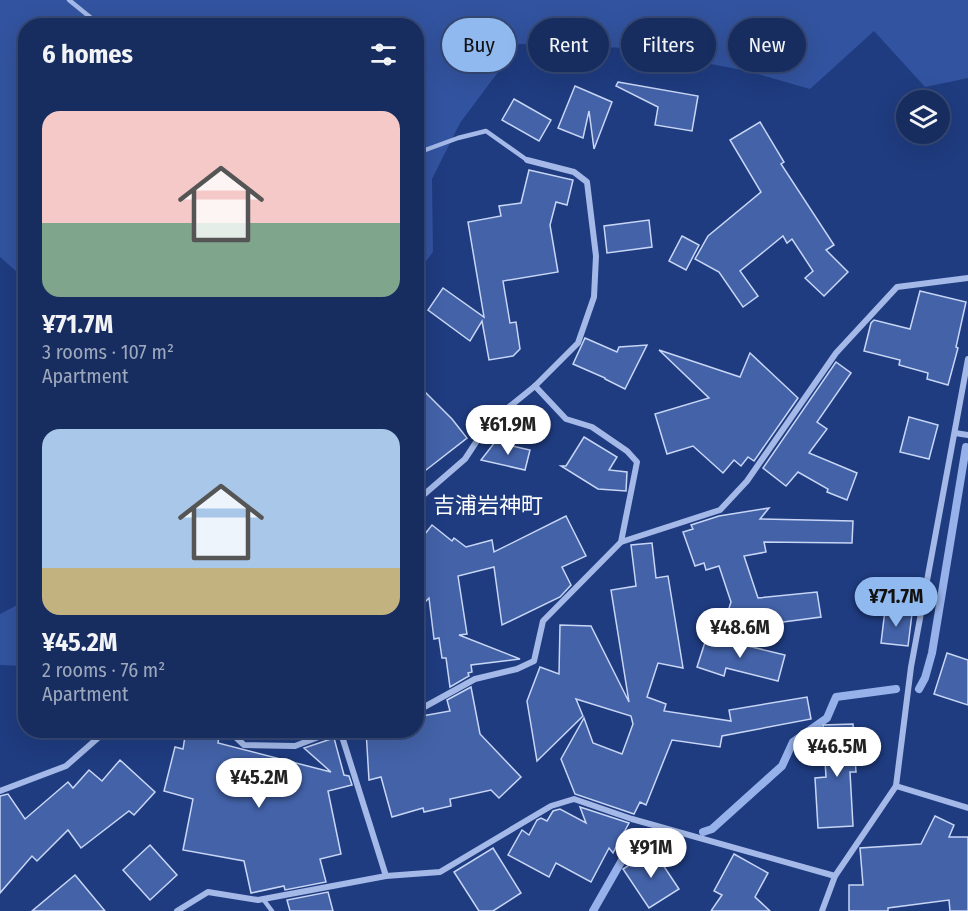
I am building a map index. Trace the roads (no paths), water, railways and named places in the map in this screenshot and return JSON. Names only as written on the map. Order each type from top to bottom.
[{"type":"street","points":[[424,495],[465,459],[488,424],[535,387],[578,343],[594,297],[596,256],[587,182],[574,172],[526,160]]},
{"type":"street","points":[[424,707],[475,680],[517,669],[534,661],[543,621],[621,542],[720,510],[747,481],[836,353],[897,287],[968,278]]},
{"type":"street","points":[[822,911],[835,876],[896,786],[911,667],[968,359]]},
{"type":"street","points":[[535,387],[566,418],[592,427],[627,451],[637,462],[621,542]]},
{"type":"street","points":[[954,433],[968,435]]},
{"type":"street","points":[[0,791],[66,766],[98,738]]},
{"type":"street","points":[[237,738],[244,745],[295,746],[316,738]]},
{"type":"street","points":[[341,738],[386,876]]},
{"type":"street","points":[[896,786],[968,808]]},
{"type":"street","points":[[177,911],[207,892],[258,900],[386,876],[440,872],[551,806],[574,799],[632,819],[835,876]]},
{"type":"lane","points":[[69,0],[91,18]]},
{"type":"lane","points":[[424,150],[486,130],[526,160]]},
{"type":"lane","points":[[263,899],[272,911]]},
{"type":"waterway","points":[[919,689],[925,678],[932,653],[966,447]]},
{"type":"waterway","points":[[703,832],[712,829],[782,766],[793,742],[827,718],[836,697],[896,689]]},
{"type":"waterway","points":[[593,911],[629,848],[658,838]]},
{"type":"district","name":"吉浦岩神町","points":[[488,505]]}]
